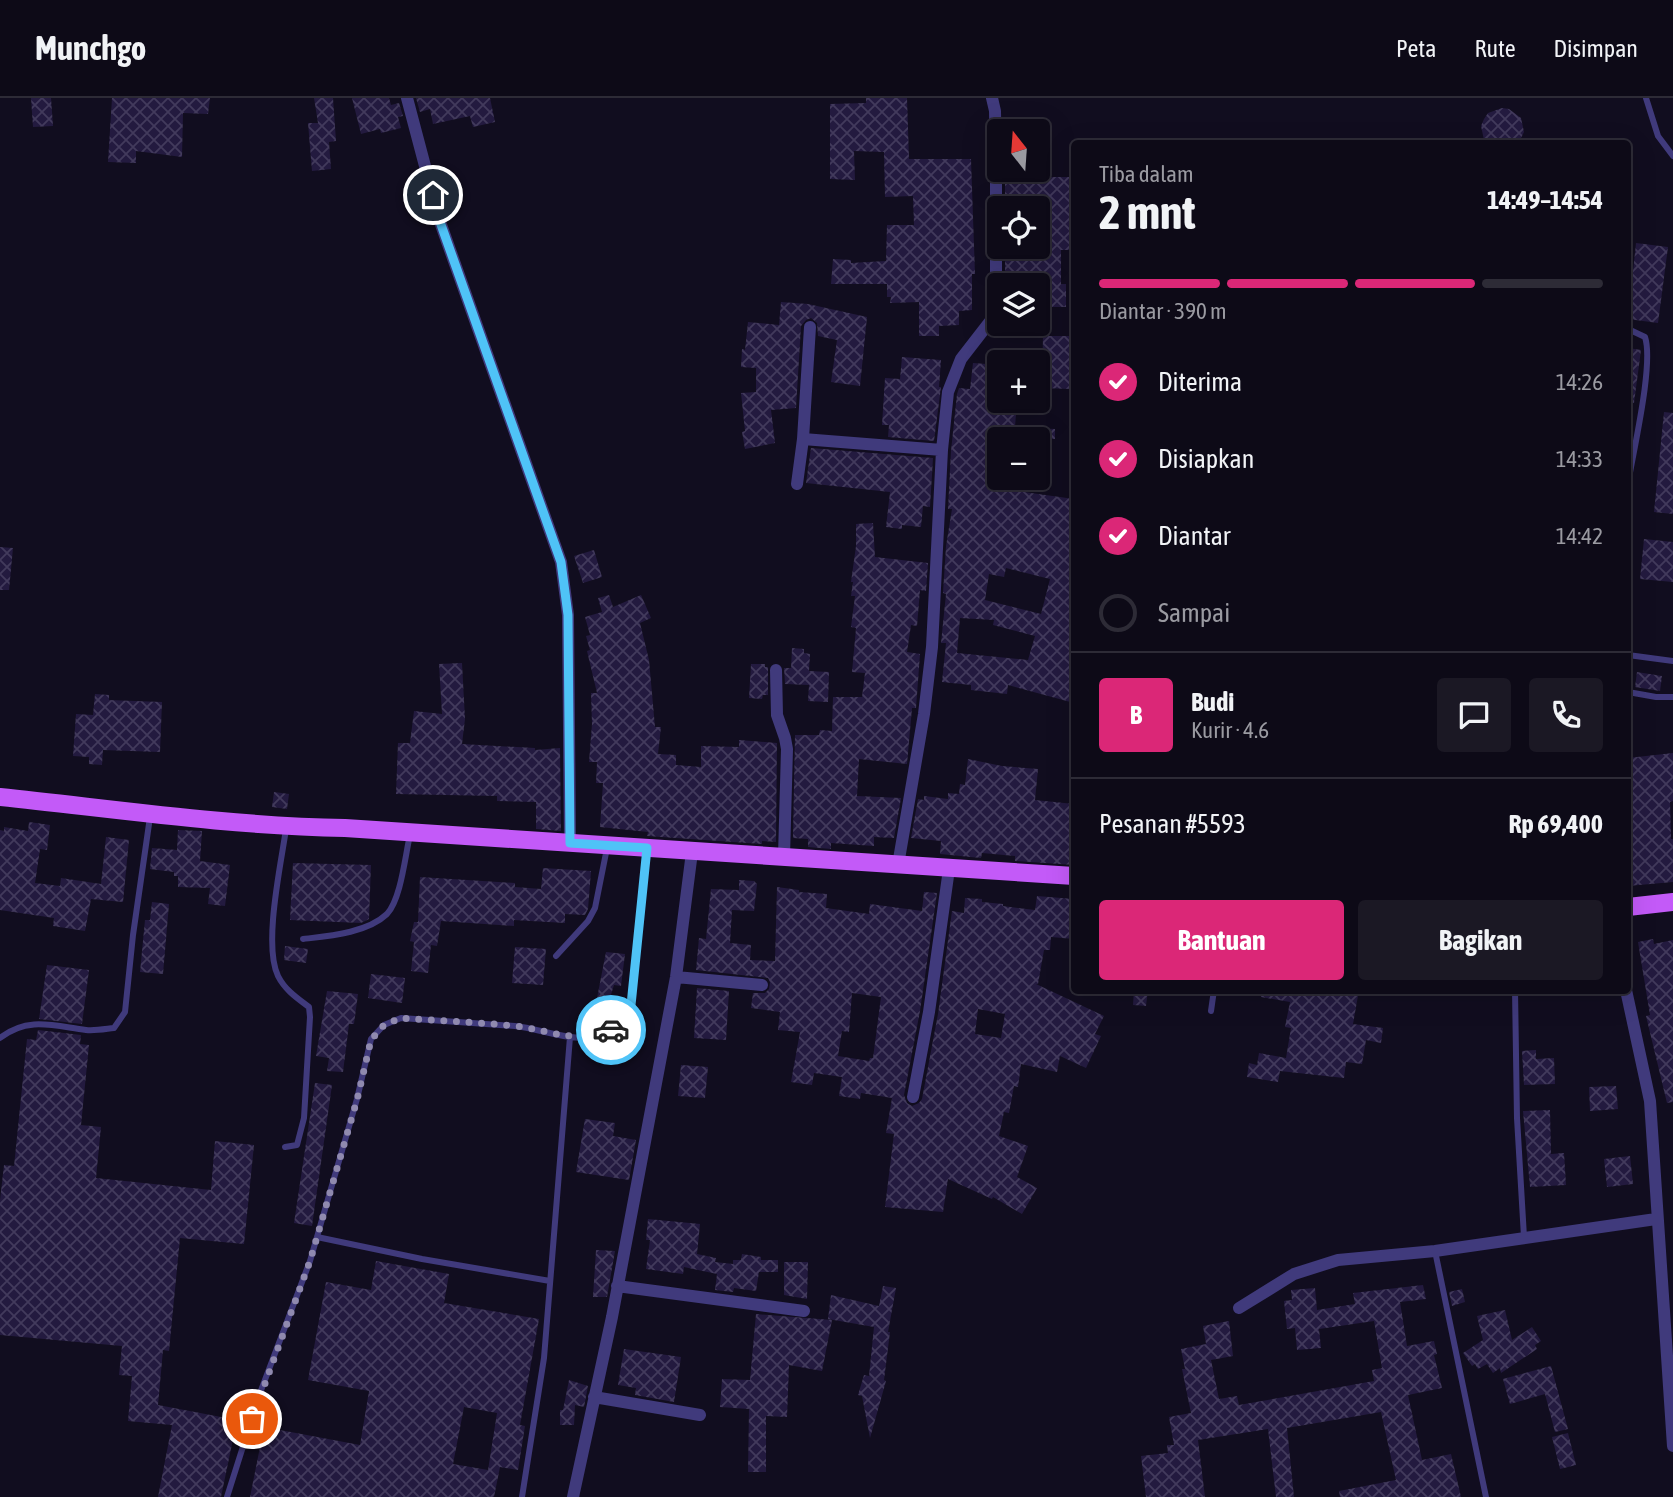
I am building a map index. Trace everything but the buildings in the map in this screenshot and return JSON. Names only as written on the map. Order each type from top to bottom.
[{"type":"main road","points":[[0,797],[150,815],[286,827],[345,828],[1071,876]]},
{"type":"main road","points":[[1631,907],[1673,902]]},
{"type":"street","points":[[407,98],[439,219],[561,562],[568,615],[570,843]]},
{"type":"street","points":[[898,864],[924,714],[932,647],[942,450],[948,392],[961,359],[992,319],[996,299],[996,166],[992,98]]},
{"type":"street","points":[[797,484],[803,439],[810,327]]},
{"type":"street","points":[[803,439],[942,450]]},
{"type":"street","points":[[776,670],[777,715],[787,749],[784,856]]},
{"type":"street","points":[[573,1497],[617,1286],[676,977],[692,852]]},
{"type":"street","points":[[913,1097],[929,1012],[949,869]]},
{"type":"street","points":[[676,977],[762,985]]},
{"type":"street","points":[[1627,994],[1650,1101],[1656,1219],[1671,1360],[1673,1446]]},
{"type":"street","points":[[1239,1308],[1294,1274],[1338,1260],[1435,1251],[1656,1219]]},
{"type":"street","points":[[617,1286],[804,1311]]},
{"type":"street","points":[[594,1397],[700,1415]]},
{"type":"lane","points":[[1646,98],[1658,136],[1673,156]]},
{"type":"lane","points":[[1631,330],[1645,337],[1648,345],[1631,465]]},
{"type":"lane","points":[[1631,655],[1673,661]]},
{"type":"lane","points":[[1631,693],[1656,697],[1673,696]]},
{"type":"lane","points":[[0,1038],[13,1028],[29,1024],[60,1024],[89,1030],[114,1028],[125,1012],[150,815]]},
{"type":"lane","points":[[285,1147],[297,1145],[304,1118],[310,1017],[309,1007],[287,990],[274,963],[273,930],[286,827]]},
{"type":"lane","points":[[303,939],[354,930],[387,913],[396,898],[410,833]]},
{"type":"lane","points":[[556,956],[588,921],[595,908],[607,846]]},
{"type":"lane","points":[[227,1497],[260,1393],[310,1261],[357,1100],[371,1040],[384,1025],[401,1018],[518,1027],[570,1037],[592,1037],[610,1031],[622,1021],[631,1005],[647,848]]},
{"type":"lane","points":[[1211,1012],[1213,994]]},
{"type":"lane","points":[[1515,994],[1517,1118],[1524,1239]]},
{"type":"lane","points":[[522,1497],[544,1358],[570,1037]]},
{"type":"lane","points":[[317,1237],[422,1259],[550,1281]]},
{"type":"lane","points":[[1435,1251],[1486,1497]]},
{"type":"way so far","points":[[252,1419],[310,1261],[357,1100],[371,1040],[384,1025],[401,1018],[518,1027],[570,1037],[592,1037],[611,1030]]},
{"type":"route","points":[[433,195],[439,219],[561,562],[568,615],[570,843],[647,848],[631,1005],[622,1021],[611,1030]]}]
